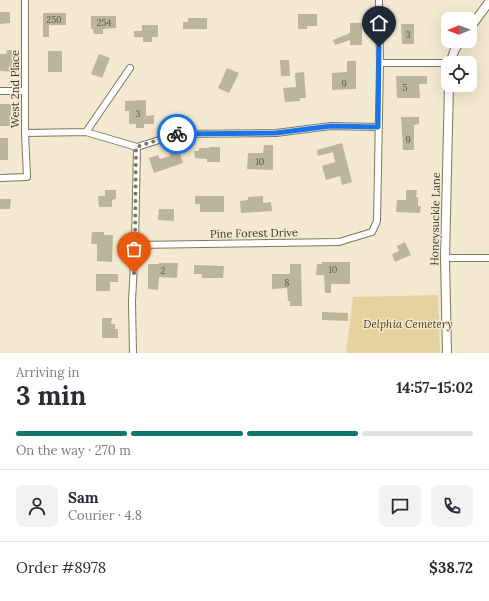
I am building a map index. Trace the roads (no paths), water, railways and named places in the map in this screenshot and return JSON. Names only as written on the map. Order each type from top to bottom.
[{"type":"street","name":"West 2nd Place","points":[[0,178],[27,177],[25,133],[25,0]]},
{"type":"street","points":[[25,133],[86,132],[136,147],[178,134],[276,133],[331,126],[378,127],[380,63],[379,0]]},
{"type":"street","points":[[477,18],[489,2]]},
{"type":"street","points":[[380,63],[441,63]]},
{"type":"street","points":[[86,132],[130,68]]},
{"type":"street","points":[[0,91],[26,91]]},
{"type":"street","name":"Honeysuckle Lane","points":[[447,353],[445,258],[449,92]]},
{"type":"street","name":"Pine Forest Drive","points":[[135,245],[339,242],[372,232],[377,220],[378,127]]},
{"type":"street","points":[[133,353],[132,301],[135,245],[136,147]]},
{"type":"street","points":[[445,258],[489,258]]},
{"type":"park label","name":"Delphia Cemetery","points":[[408,324]]}]
